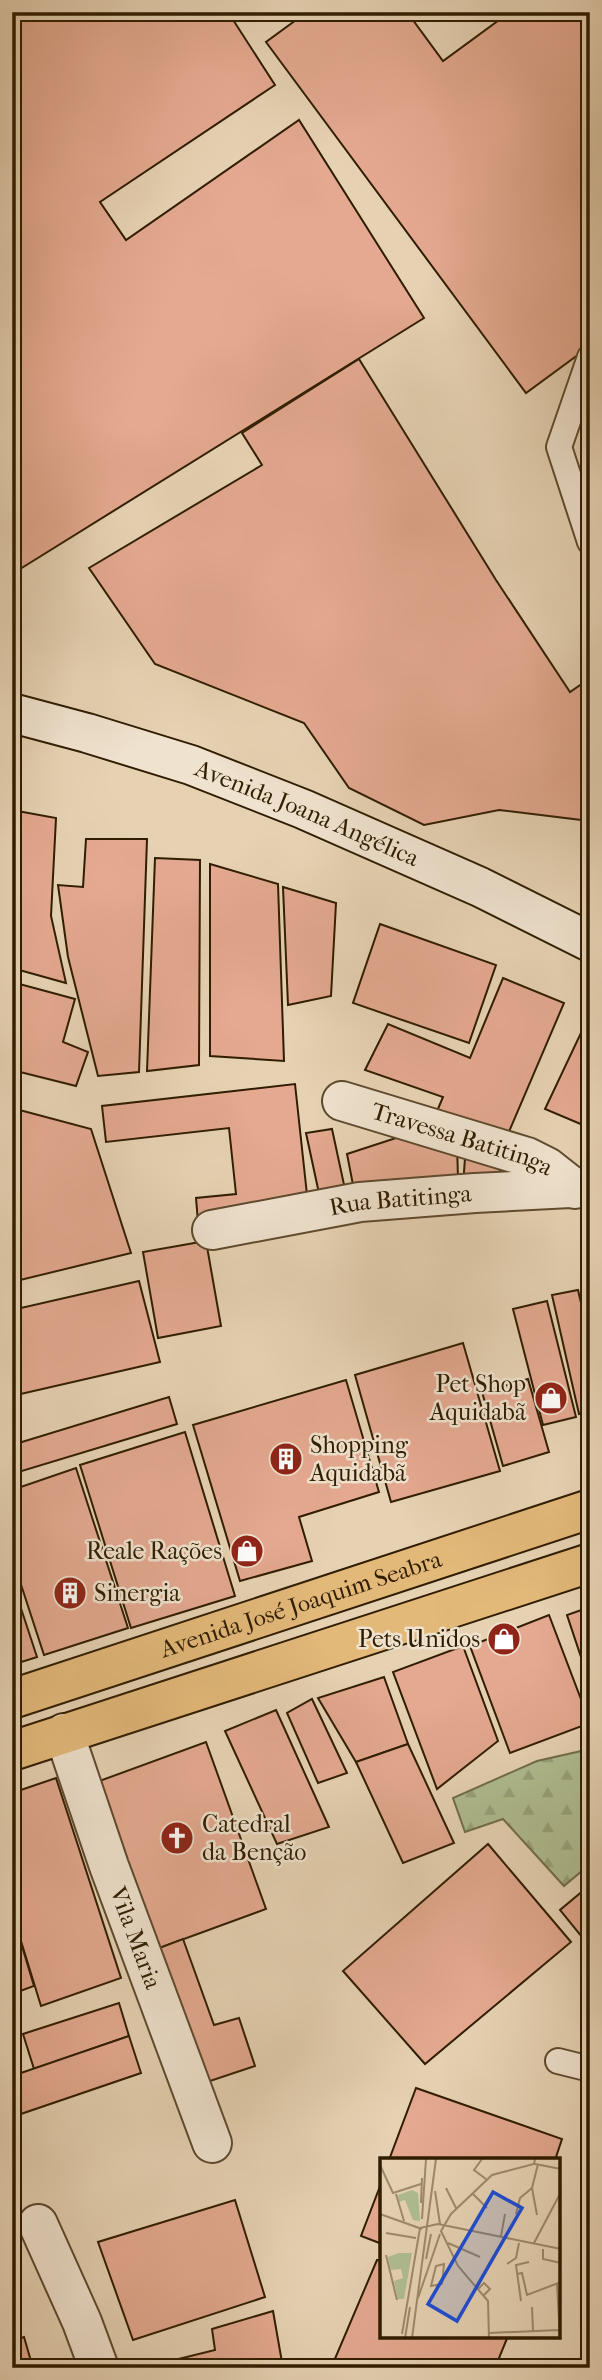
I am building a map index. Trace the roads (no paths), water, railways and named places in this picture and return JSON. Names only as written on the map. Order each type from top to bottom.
[{"type":"main road","name":"Avenida José Joaquim Seabra","points":[[12,1699],[590,1509]]},
{"type":"main road","name":"Avenida José Joaquim Seabra","points":[[12,1751],[590,1563]]},
{"type":"street","name":"Avenida Joana Angélica","points":[[12,713],[191,765],[303,809],[480,887],[590,942]]},
{"type":"street","name":"Travessa Batitinga","points":[[342,1101],[527,1157],[582,1188]]},
{"type":"street","name":"Rua Batitinga","points":[[212,1230],[360,1202],[582,1188]]},
{"type":"street","name":"Vila Maria","points":[[64,1733],[109,1866],[212,2143]]},
{"type":"street","points":[[38,2224],[82,2322],[99,2368]]},
{"type":"lane","points":[[590,357],[559,447],[590,542]]},
{"type":"lane","points":[[558,2061],[590,2069]]},
{"type":"place","name":"Pet Shop Aquidabã","points":[[551,1398]]},
{"type":"place","name":"Shopping Aquidabã","points":[[286,1459]]},
{"type":"place","name":"Reale Rações","points":[[247,1551]]},
{"type":"place","name":"Sinergia","points":[[70,1593]]},
{"type":"place","name":"Pets Unidos","points":[[504,1639]]},
{"type":"place","name":"Catedral da Benção","points":[[177,1838]]}]
